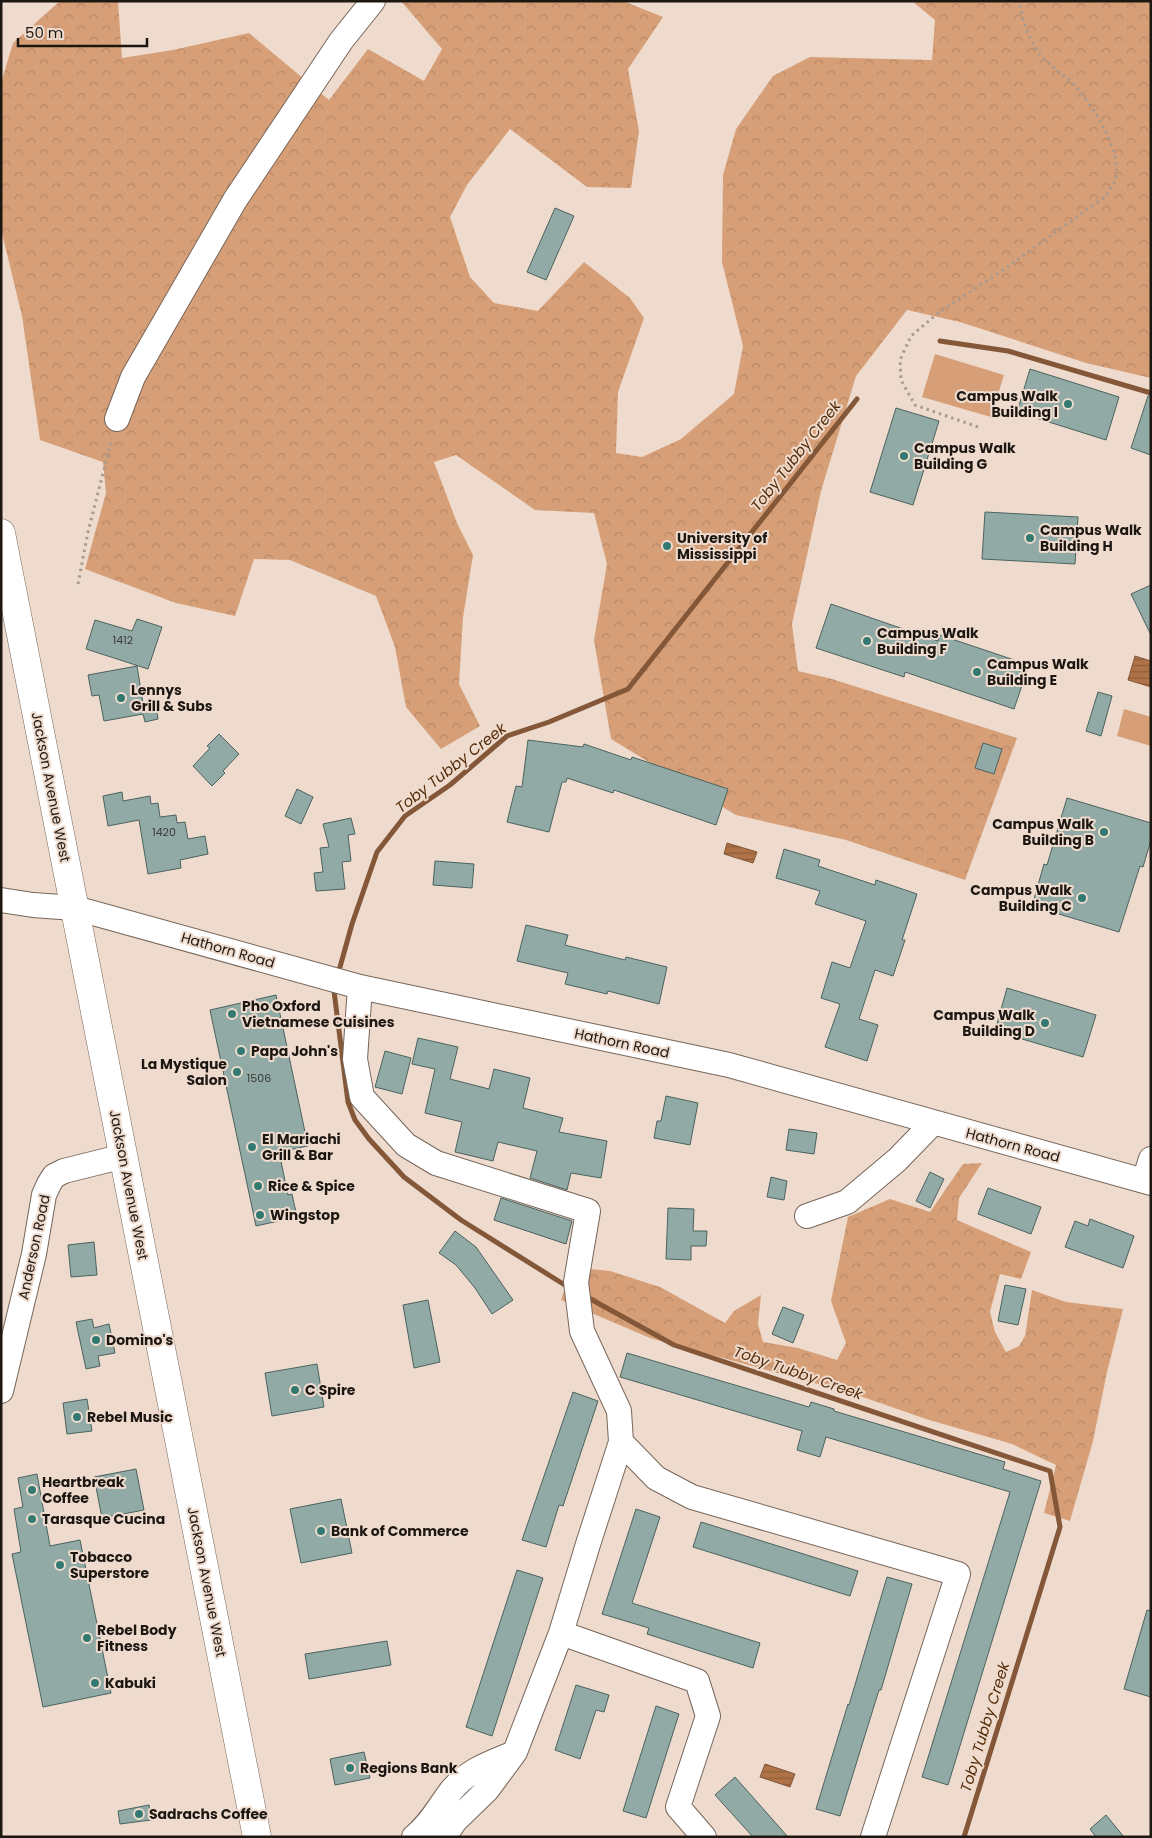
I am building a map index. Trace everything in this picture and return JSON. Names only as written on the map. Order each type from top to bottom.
[{"type":"main road","name":"Jackson Avenue West","points":[[1,533],[7,595],[75,908],[257,1837]]},
{"type":"street","points":[[117,419],[133,377],[234,200],[341,41],[373,1]]},
{"type":"street","name":"Hathorn Road","points":[[1,900],[33,905],[75,908],[360,988],[729,1065],[1147,1182],[1151,1159]]},
{"type":"street","points":[[360,988],[354,1059],[362,1097],[406,1145],[436,1163],[588,1212],[576,1282],[582,1331],[619,1411],[622,1442],[561,1633],[515,1752],[487,1790],[455,1821],[444,1837]]},
{"type":"street","points":[[807,1216],[847,1202],[897,1160],[933,1123]]},
{"type":"street","name":"Anderson Road","points":[[1,1391],[32,1263],[44,1195],[49,1184],[54,1176],[64,1171],[124,1156]]},
{"type":"street","points":[[622,1442],[656,1478],[692,1497],[958,1574],[873,1837]]},
{"type":"street","points":[[561,1633],[696,1681],[708,1716],[678,1807],[704,1837]]},
{"type":"street","points":[[414,1837],[426,1827],[452,1790],[476,1768],[515,1752]]},
{"type":"path","points":[[978,427],[916,405],[901,380],[900,360],[911,336],[937,314],[1006,268],[1106,196],[1114,183],[1116,169],[1113,147],[1099,119],[1076,87],[1042,57],[1029,38],[1018,1]]},
{"type":"path","points":[[78,584],[88,532],[117,419]]},
{"type":"green space","points":[[60,1],[118,1],[122,58],[173,50],[249,33],[329,100],[368,49],[424,81],[442,49],[401,1],[623,1],[663,17],[628,69],[639,131],[631,188],[587,187],[510,129],[467,185],[450,217],[470,277],[494,303],[538,311],[584,262],[630,298],[644,318],[618,392],[616,453],[642,457],[681,439],[734,394],[743,346],[722,262],[723,175],[736,129],[773,76],[810,57],[932,60],[935,20],[912,1],[1151,1],[1151,378],[1086,363],[960,322],[907,310],[856,376],[821,491],[792,624],[798,671],[832,679],[1017,738],[965,880],[846,840],[736,815],[611,739],[594,640],[607,564],[594,513],[535,510],[456,455],[434,462],[457,523],[473,555],[463,617],[459,684],[480,726],[441,749],[406,707],[395,647],[376,596],[290,560],[254,559],[235,616],[176,603],[85,569],[106,493],[103,462],[40,440],[22,316],[1,229],[1,83],[13,43]]},
{"type":"green space","points":[[935,354],[1004,375],[991,417],[922,397]]},
{"type":"green space","points":[[1124,709],[1151,717],[1151,746],[1117,736]]},
{"type":"green space","points":[[982,1163],[959,1198],[957,1220],[1031,1252],[1021,1279],[1000,1274],[990,1312],[995,1332],[1006,1352],[1019,1346],[1025,1336],[1032,1290],[1066,1302],[1123,1309],[1107,1372],[1093,1441],[1070,1521],[1044,1513],[1056,1465],[1012,1444],[926,1419],[851,1393],[650,1338],[561,1300],[572,1267],[610,1271],[660,1287],[725,1323],[734,1311],[761,1295],[758,1324],[763,1342],[798,1348],[837,1360],[846,1343],[831,1301],[848,1217],[890,1199],[930,1212],[963,1164]]},
{"type":"shaded area","points":[[1135,656],[1151,661],[1151,687],[1128,680]]},
{"type":"shaded area","points":[[727,843],[757,852],[753,863],[724,854]]},
{"type":"shaded area","points":[[765,1764],[795,1774],[790,1787],[760,1777]]},
{"type":"building","points":[[555,208],[574,216],[546,280],[527,272]]},
{"type":"building","name":"Campus Walk Building I","points":[[1030,369],[1119,397],[1106,440],[1017,412]]},
{"type":"building","points":[[1148,396],[1151,396],[1151,455],[1131,448]]},
{"type":"building","name":"Campus Walk Building G","points":[[896,408],[939,421],[913,505],[870,492]]},
{"type":"building","name":"Campus Walk Building H","points":[[985,512],[1078,517],[1075,564],[982,559]]},
{"type":"building","points":[[1151,585],[1151,635],[1131,594]]},
{"type":"building","points":[[831,604],[938,641],[940,635],[1029,665],[1014,709],[905,672],[904,677],[816,648]]},
{"type":"building","points":[[137,619],[162,627],[148,669],[86,649],[95,620],[132,631]]},
{"type":"building","name":"Lennys Grill & Subs","points":[[137,666],[143,703],[155,701],[158,719],[145,722],[143,714],[104,721],[99,695],[92,696],[88,675]]},
{"type":"building","points":[[1098,692],[1112,696],[1101,736],[1086,731]]},
{"type":"building","points":[[219,734],[239,754],[223,771],[225,773],[212,786],[193,766],[210,748],[207,746]]},
{"type":"building","points":[[528,740],[583,747],[584,744],[631,760],[632,757],[728,789],[716,825],[614,790],[613,793],[567,778],[566,782],[562,782],[549,832],[507,822],[516,786],[522,787]]},
{"type":"building","points":[[983,743],[1002,749],[994,774],[975,768]]},
{"type":"building","points":[[297,789],[313,797],[301,824],[285,816]]},
{"type":"building","points":[[122,792],[123,801],[150,796],[151,804],[158,803],[160,817],[176,815],[177,823],[185,822],[188,839],[205,836],[208,854],[180,860],[181,868],[148,874],[139,820],[108,826],[103,796]]},
{"type":"building","points":[[1067,798],[1151,823],[1151,840],[1143,867],[1140,866],[1119,932],[1032,906],[1044,864],[1047,865]]},
{"type":"building","points":[[351,818],[355,834],[348,835],[351,861],[342,862],[345,889],[316,891],[314,873],[323,872],[320,848],[329,847],[323,824]]},
{"type":"building","points":[[784,849],[820,860],[818,866],[875,885],[876,880],[917,894],[893,976],[875,970],[859,1019],[878,1025],[867,1061],[825,1047],[840,1004],[821,998],[832,962],[850,968],[866,921],[815,904],[820,891],[776,878]]},
{"type":"building","points":[[435,861],[474,864],[472,888],[433,885]]},
{"type":"building","points":[[526,925],[568,935],[565,945],[625,960],[626,957],[667,967],[659,1004],[608,991],[607,994],[565,984],[568,973],[517,961]]},
{"type":"building","name":"Campus Walk Building D","points":[[1007,988],[1096,1015],[1083,1057],[995,1031]]},
{"type":"building","points":[[276,995],[308,1146],[279,1152],[288,1195],[292,1194],[297,1217],[256,1226],[210,1010]]},
{"type":"building","points":[[418,1038],[458,1047],[450,1079],[489,1089],[494,1069],[530,1078],[523,1108],[563,1118],[559,1132],[607,1141],[601,1178],[571,1173],[567,1190],[530,1178],[537,1151],[498,1142],[493,1161],[455,1152],[462,1122],[425,1113],[435,1069],[412,1064]]},
{"type":"building","points":[[385,1051],[411,1058],[402,1094],[375,1087]]},
{"type":"building","points":[[666,1096],[698,1103],[690,1145],[654,1138],[657,1121],[661,1121]]},
{"type":"building","points":[[789,1129],[817,1133],[814,1154],[786,1150]]},
{"type":"building","points":[[930,1172],[944,1179],[930,1208],[916,1201]]},
{"type":"building","points":[[771,1177],[787,1181],[784,1200],[767,1197]]},
{"type":"building","points":[[988,1188],[1041,1207],[1031,1234],[978,1214]]},
{"type":"building","points":[[501,1198],[572,1221],[566,1244],[494,1220]]},
{"type":"building","points":[[668,1208],[694,1209],[693,1231],[707,1231],[706,1246],[691,1246],[691,1260],[666,1259]]},
{"type":"building","points":[[1090,1219],[1134,1236],[1123,1268],[1065,1247],[1075,1221],[1088,1226]]},
{"type":"building","points":[[455,1231],[476,1247],[513,1300],[492,1314],[475,1288],[456,1265],[439,1253]]},
{"type":"building","points":[[94,1242],[97,1275],[71,1277],[68,1245]]},
{"type":"building","points":[[1005,1285],[1026,1289],[1018,1325],[998,1321]]},
{"type":"building","points":[[428,1300],[440,1362],[414,1368],[403,1305]]},
{"type":"building","points":[[783,1307],[804,1315],[793,1343],[772,1334]]},
{"type":"building","name":"Domino's","points":[[92,1319],[94,1328],[109,1324],[115,1353],[98,1356],[100,1366],[86,1369],[76,1322]]},
{"type":"building","points":[[627,1353],[809,1407],[811,1402],[834,1409],[834,1411],[1005,1462],[1003,1469],[1041,1481],[948,1785],[922,1777],[1010,1492],[826,1437],[820,1457],[797,1450],[802,1431],[620,1377]]},
{"type":"building","name":"C Spire","points":[[317,1364],[324,1407],[272,1416],[265,1373]]},
{"type":"building","points":[[573,1392],[598,1401],[563,1506],[559,1505],[546,1547],[522,1540]]},
{"type":"building","name":"Rebel Music","points":[[87,1399],[92,1431],[67,1434],[63,1403]]},
{"type":"building","points":[[136,1469],[144,1510],[102,1518],[94,1477]]},
{"type":"building","points":[[37,1474],[50,1546],[80,1540],[111,1693],[43,1707],[12,1554],[21,1552],[14,1509],[23,1507],[18,1478]]},
{"type":"building","name":"Bank of Commerce","points":[[341,1499],[352,1553],[301,1563],[290,1509]]},
{"type":"building","points":[[636,1509],[660,1517],[632,1603],[760,1643],[753,1668],[647,1634],[649,1628],[602,1614]]},
{"type":"building","points":[[701,1522],[858,1571],[850,1596],[693,1547]]},
{"type":"building","points":[[517,1570],[543,1578],[492,1736],[466,1727]]},
{"type":"building","points":[[887,1577],[912,1584],[881,1690],[879,1690],[840,1816],[816,1809]]},
{"type":"building","points":[[1147,1610],[1151,1611],[1151,1697],[1124,1689]]},
{"type":"building","points":[[387,1641],[391,1665],[309,1679],[305,1654]]},
{"type":"building","points":[[576,1685],[609,1695],[604,1712],[596,1710],[580,1759],[555,1750]]},
{"type":"building","points":[[656,1706],[679,1714],[646,1818],[623,1811]]},
{"type":"building","name":"Regions Bank","points":[[364,1752],[370,1778],[335,1785],[330,1759]]},
{"type":"building","points":[[735,1777],[788,1837],[753,1837],[715,1795]]},
{"type":"building","points":[[149,1805],[151,1820],[120,1824],[118,1811]]},
{"type":"building","points":[[1106,1815],[1124,1837],[1096,1837],[1090,1829]]},
{"type":"waterway","name":"Toby Tubby Creek","points":[[940,341],[1008,351],[1151,393]]},
{"type":"waterway","name":"Toby Tubby Creek","points":[[340,967],[352,924],[377,852],[405,816],[450,785],[507,736],[549,722],[628,689],[857,399]]},
{"type":"waterway","name":"Toby Tubby Creek","points":[[334,991],[348,1102],[355,1120],[369,1139],[404,1177],[461,1220],[568,1287]]},
{"type":"waterway","name":"Toby Tubby Creek","points":[[585,1296],[674,1345],[1050,1471],[1060,1527],[964,1837]]},
{"type":"place","name":"Campus Walk Building I","points":[[1068,404]]},
{"type":"place","name":"Campus Walk Building G","points":[[904,456]]},
{"type":"place","name":"Campus Walk Building H","points":[[1030,538]]},
{"type":"place","name":"University of Mississippi","points":[[667,546]]},
{"type":"place","name":"Campus Walk Building F","points":[[867,641]]},
{"type":"place","name":"Campus Walk Building E","points":[[977,672]]},
{"type":"place","name":"Lennys Grill & Subs","points":[[121,698]]},
{"type":"place","name":"Campus Walk Building B","points":[[1104,832]]},
{"type":"place","name":"Campus Walk Building C","points":[[1082,898]]},
{"type":"place","name":"Pho Oxford Vietnamese Cuisines","points":[[232,1014]]},
{"type":"place","name":"Campus Walk Building D","points":[[1045,1023]]},
{"type":"place","name":"Papa John's","points":[[241,1051]]},
{"type":"place","name":"La Mystique Salon","points":[[237,1072]]},
{"type":"place","name":"El Mariachi Grill & Bar","points":[[252,1147]]},
{"type":"place","name":"Rice & Spice","points":[[258,1186]]},
{"type":"place","name":"Wingstop","points":[[260,1215]]},
{"type":"place","name":"Domino's","points":[[96,1340]]},
{"type":"place","name":"C Spire","points":[[295,1390]]},
{"type":"place","name":"Rebel Music","points":[[77,1417]]},
{"type":"place","name":"Heartbreak Coffee","points":[[32,1490]]},
{"type":"place","name":"Tarasque Cucina","points":[[32,1519]]},
{"type":"place","name":"Bank of Commerce","points":[[321,1531]]},
{"type":"place","name":"Tobacco Superstore","points":[[60,1565]]},
{"type":"place","name":"Rebel Body Fitness","points":[[87,1638]]},
{"type":"place","name":"Kabuki","points":[[95,1683]]},
{"type":"place","name":"Regions Bank","points":[[350,1768]]},
{"type":"place","name":"Sadrachs Coffee","points":[[139,1814]]}]
